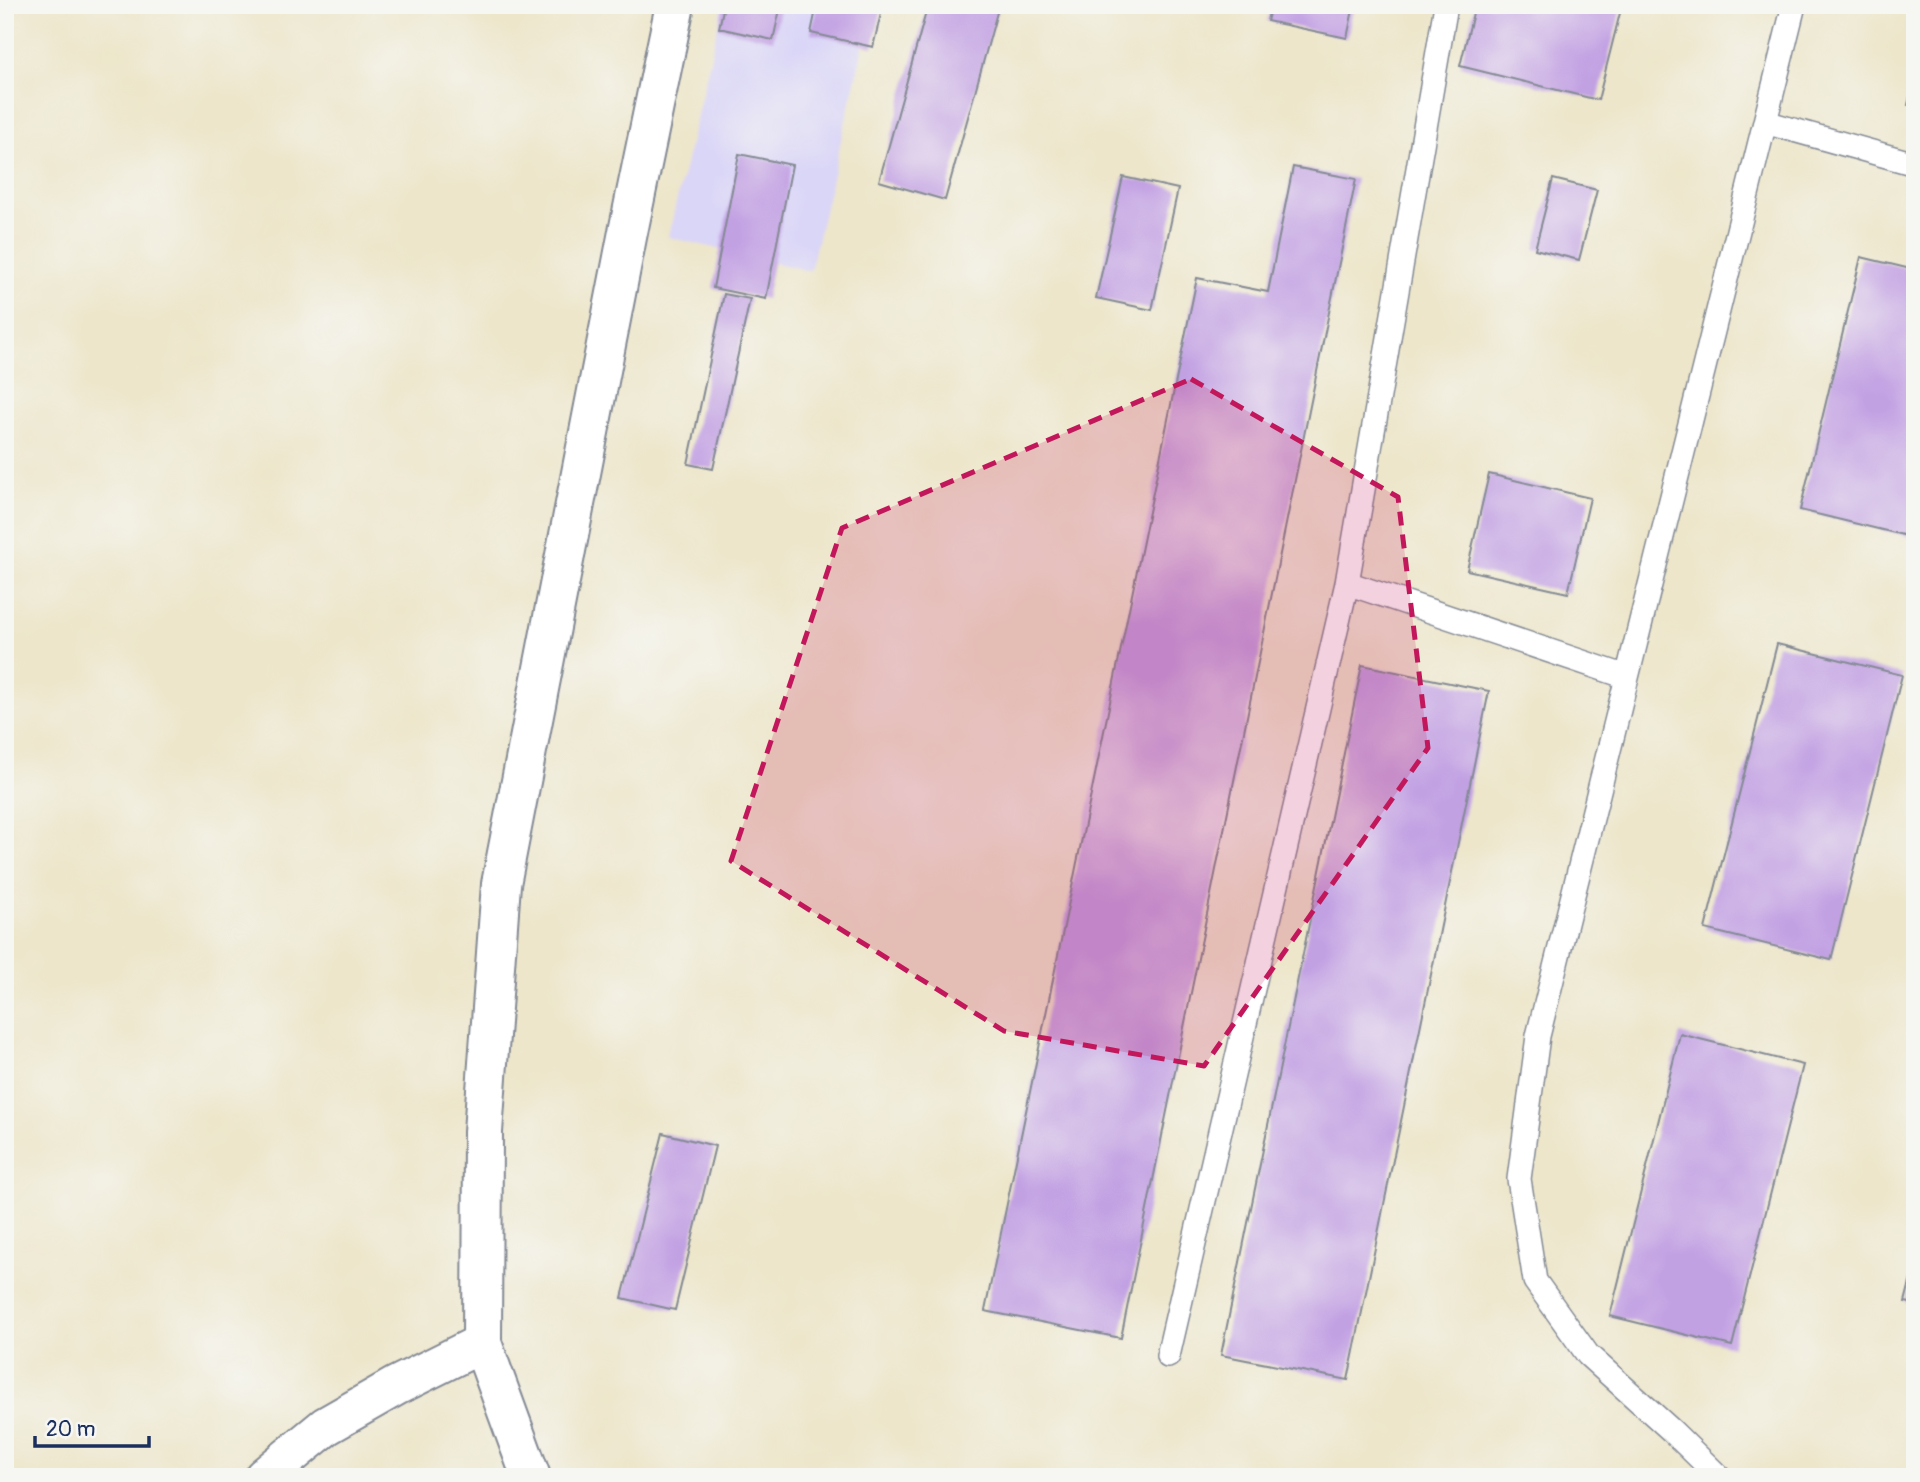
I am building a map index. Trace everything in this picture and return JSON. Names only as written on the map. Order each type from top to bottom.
[{"type":"street","points":[[530,1477],[482,1343],[483,1132],[501,884],[675,5]]},
{"type":"street","points":[[264,1477],[326,1426],[396,1386],[482,1343]]},
{"type":"lane","points":[[1168,1356],[1347,583],[1446,5]]},
{"type":"lane","points":[[1719,1477],[1588,1355],[1535,1281],[1519,1179],[1538,1036],[1794,5]]},
{"type":"lane","points":[[1765,122],[1915,164]]},
{"type":"lane","points":[[1347,583],[1627,677]]},
{"type":"highlighted area","points":[[1191,379],[1398,497],[1428,748],[1204,1066],[1004,1031],[731,861],[842,528]]},
{"type":"shaded area","points":[[723,5],[873,5],[810,271],[668,237]]},
{"type":"building","points":[[724,5],[781,5],[773,40],[719,28]]},
{"type":"building","points":[[817,5],[883,5],[873,47],[811,33]]},
{"type":"building","points":[[928,5],[999,5],[945,200],[879,181]]},
{"type":"building","points":[[1271,5],[1354,5],[1347,38],[1267,21]]},
{"type":"building","points":[[1475,5],[1622,5],[1598,100],[1460,66]]},
{"type":"building","points":[[1915,79],[1915,106],[1908,105]]},
{"type":"building","points":[[739,154],[792,165],[766,299],[713,288]]},
{"type":"building","points":[[1293,167],[1356,179],[1121,1338],[985,1311],[1197,278],[1268,292]]},
{"type":"building","points":[[1123,177],[1178,189],[1152,310],[1096,298]]},
{"type":"building","points":[[1553,179],[1597,190],[1579,260],[1535,249]]},
{"type":"building","points":[[1861,257],[1915,270],[1915,538],[1800,510]]},
{"type":"building","points":[[724,294],[750,299],[713,469],[688,464]]},
{"type":"building","points":[[1489,474],[1590,498],[1568,593],[1467,570]]},
{"type":"building","points":[[1777,644],[1902,675],[1831,960],[1705,929]]},
{"type":"building","points":[[1362,665],[1489,691],[1348,1380],[1221,1355]]},
{"type":"building","points":[[1680,1034],[1803,1065],[1732,1346],[1610,1316]]},
{"type":"building","points":[[663,1133],[715,1146],[675,1310],[622,1298]]},
{"type":"building","points":[[1915,1267],[1915,1304],[1905,1302]]}]
